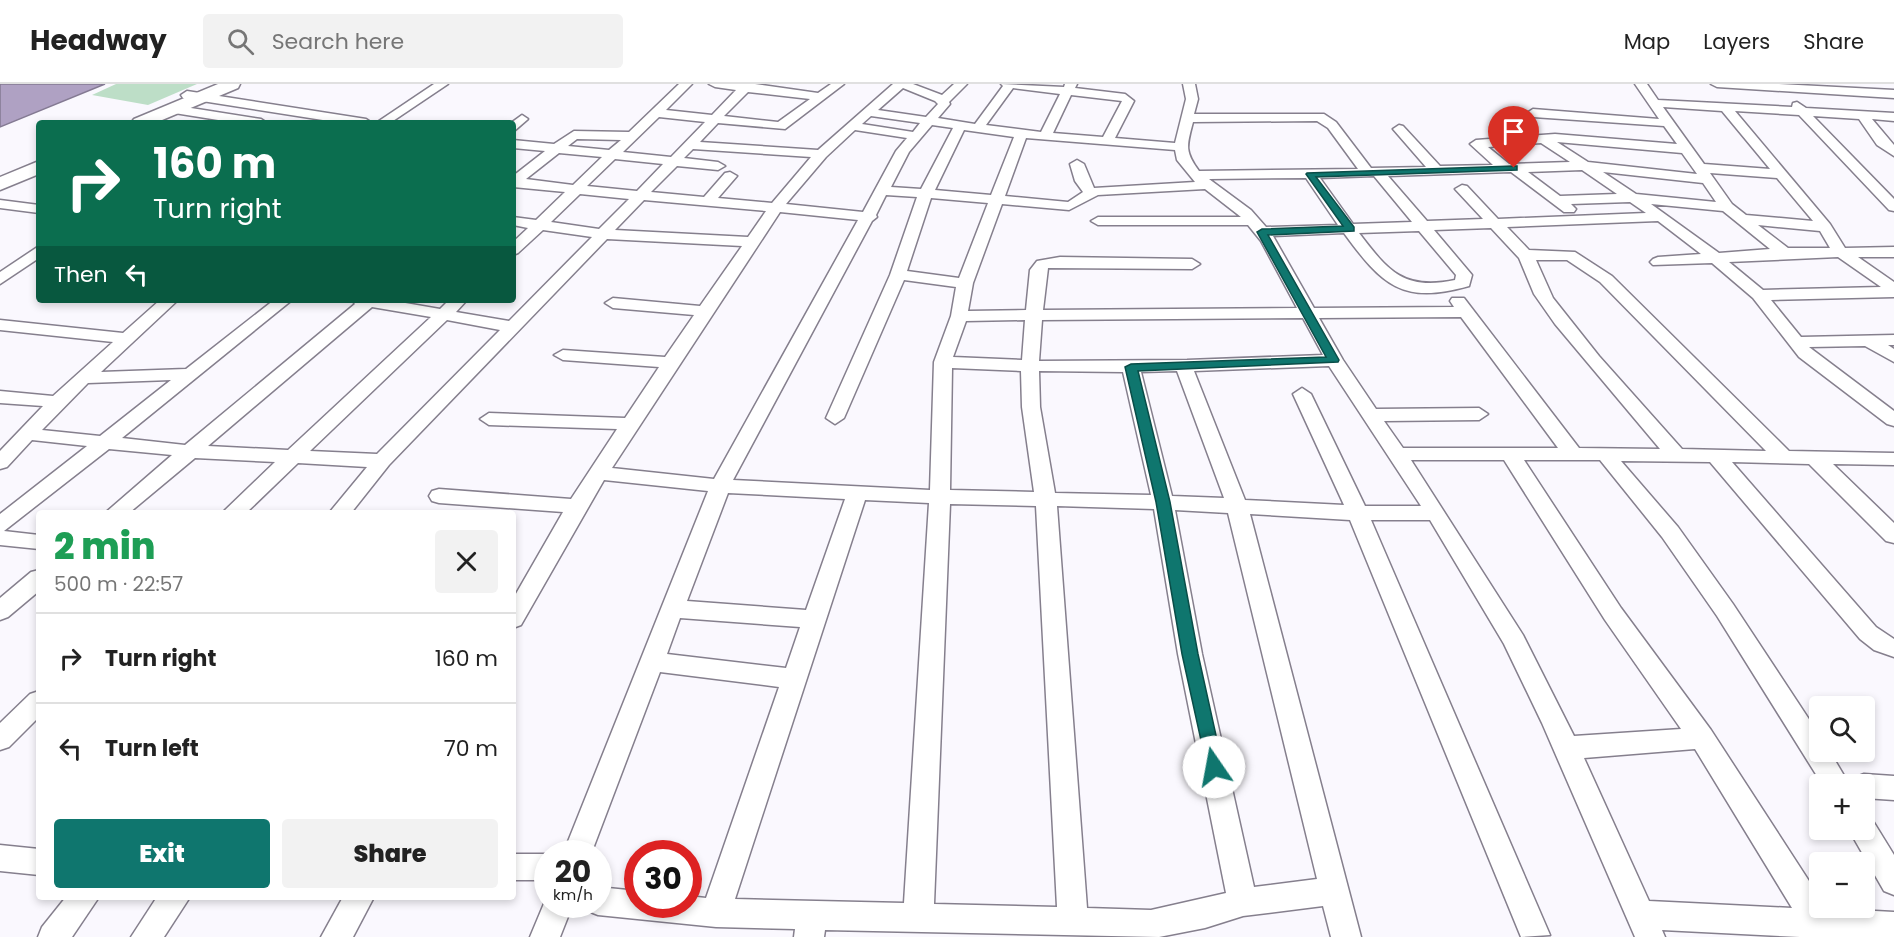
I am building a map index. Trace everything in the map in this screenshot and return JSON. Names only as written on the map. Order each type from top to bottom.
[{"type":"street","points":[[147,120],[172,109],[214,84]]},
{"type":"street","points":[[131,120],[232,84]]},
{"type":"street","points":[[387,120],[442,84]]},
{"type":"street","points":[[516,247],[686,84]]},
{"type":"street","points":[[715,84],[748,85],[820,97]]},
{"type":"street","points":[[656,113],[781,126],[838,84]]},
{"type":"street","points":[[516,606],[577,506],[704,311],[777,206],[820,154],[902,84],[943,101]]},
{"type":"street","points":[[582,840],[720,486],[870,217],[903,151],[943,106],[943,101],[961,84]]},
{"type":"street","points":[[978,128],[1009,84],[1070,88],[1127,99],[1107,141]]},
{"type":"street","points":[[1189,84],[1192,99],[1180,147],[1184,160],[1201,180],[1257,226],[1334,360],[1436,513],[1515,641],[1566,748],[1645,926],[1822,929],[1894,927]]},
{"type":"street","points":[[1641,84],[1727,207],[1784,253]]},
{"type":"street","points":[[1717,84],[1773,85],[1894,94]]},
{"type":"street","points":[[1863,84],[1874,93]]},
{"type":"street","points":[[342,510],[382,461],[748,85]]},
{"type":"street","points":[[1773,85],[1803,112],[1894,207]]},
{"type":"street","points":[[1045,136],[1070,88]]},
{"type":"street","points":[[193,96],[347,120]]},
{"type":"street","points":[[1654,103],[1894,117]]},
{"type":"street","points":[[1725,107],[1825,227],[1839,251],[1894,290]]},
{"type":"street","points":[[172,109],[242,120]]},
{"type":"street","points":[[868,112],[923,129]]},
{"type":"street","points":[[1533,114],[1668,123]]},
{"type":"street","points":[[1863,115],[1882,142],[1894,152]]},
{"type":"street","points":[[1187,118],[1320,117],[1332,125],[1372,172],[1424,226],[1464,275],[1463,283],[1446,286],[1407,286],[1392,280],[1350,229],[1310,174]]},
{"type":"street","points":[[852,126],[923,129],[960,126],[1021,134],[1180,147]]},
{"type":"street","points":[[835,418],[898,275],[926,195],[960,126]]},
{"type":"street","points":[[1399,129],[1437,171]]},
{"type":"street","points":[[516,178],[577,134],[632,136]]},
{"type":"street","points":[[918,918],[940,497],[943,362],[959,316],[965,283],[994,200],[1021,134]]},
{"type":"street","points":[[1582,219],[1476,144],[1544,139],[1687,149]]},
{"type":"street","points":[[1544,139],[1634,198],[1716,258],[1759,295],[1795,342],[1819,365],[1894,420]]},
{"type":"street","points":[[516,144],[718,166]]},
{"type":"street","points":[[689,146],[820,154]]},
{"type":"street","points":[[1077,164],[1082,181],[1090,192],[1134,204],[1257,226],[1350,229],[1494,221],[1661,217]]},
{"type":"street","points":[[1098,221],[1134,204],[1201,180],[1585,165],[1703,174],[1781,174]]},
{"type":"street","points":[[0,176],[36,167]]},
{"type":"street","points":[[0,184],[36,167]]},
{"type":"street","points":[[708,201],[730,177]]},
{"type":"street","points":[[516,179],[576,190],[777,206],[870,217]]},
{"type":"street","points":[[1876,188],[1894,189]]},
{"type":"street","points":[[1462,189],[1525,255],[1533,265],[1538,287],[1547,302],[1675,454]]},
{"type":"street","points":[[882,190],[1069,206],[1090,192]]},
{"type":"street","points":[[1557,200],[1634,198],[1727,207]]},
{"type":"street","points":[[0,204],[36,209]]},
{"type":"street","points":[[1742,219],[1825,227]]},
{"type":"street","points":[[516,221],[603,234],[752,242]]},
{"type":"street","points":[[1658,262],[1784,253],[1839,251],[1891,253]]},
{"type":"street","points":[[0,279],[36,253]]},
{"type":"street","points":[[1525,255],[1570,255],[1606,279],[1783,456]]},
{"type":"street","points":[[0,263],[36,268]]},
{"type":"street","points":[[1073,922],[1046,502],[1031,407],[1030,367],[1038,270],[1043,264],[1191,264]]},
{"type":"street","points":[[898,275],[965,283]]},
{"type":"street","points":[[1446,286],[1573,454]]},
{"type":"street","points":[[1759,295],[1894,290]]},
{"type":"street","points":[[0,463],[57,402],[167,303]]},
{"type":"street","points":[[0,525],[280,303]]},
{"type":"street","points":[[119,510],[364,303]]},
{"type":"street","points":[[379,303],[513,327]]},
{"type":"street","points":[[236,510],[456,303]]},
{"type":"street","points":[[613,303],[704,311]]},
{"type":"street","points":[[959,316],[1466,312]]},
{"type":"street","points":[[0,325],[128,339]]},
{"type":"street","points":[[1868,340],[1894,357]]},
{"type":"street","points":[[1795,342],[1894,340]]},
{"type":"street","points":[[563,355],[670,363]]},
{"type":"street","points":[[943,362],[1030,367],[1184,367],[1334,360]]},
{"type":"street","points":[[1131,367],[1163,502],[1190,654],[1243,902]]},
{"type":"street","points":[[1184,367],[1237,505],[1346,937]]},
{"type":"street","points":[[84,378],[189,374]]},
{"type":"street","points":[[1302,394],[1325,436],[1535,935]]},
{"type":"street","points":[[0,397],[57,402]]},
{"type":"street","points":[[1372,415],[1479,414]]},
{"type":"street","points":[[489,419],[631,424]]},
{"type":"street","points":[[28,434],[188,451],[382,461]]},
{"type":"street","points":[[1397,454],[1675,454],[1894,459]]},
{"type":"street","points":[[1510,454],[1613,614],[1702,738],[1822,929]]},
{"type":"street","points":[[1605,454],[1670,532],[1725,610],[1830,774]]},
{"type":"street","points":[[1714,455],[1868,633],[1882,645],[1894,648]]},
{"type":"street","points":[[1814,457],[1894,536]]},
{"type":"street","points":[[599,472],[720,486],[856,493],[1046,502],[1163,502],[1358,513],[1436,513]]},
{"type":"street","points":[[716,913],[856,493]]},
{"type":"street","points":[[439,496],[577,506]]},
{"type":"street","points":[[0,538],[36,542]]},
{"type":"street","points":[[0,611],[36,581]]},
{"type":"street","points":[[672,609],[814,619]]},
{"type":"street","points":[[652,662],[794,679]]},
{"type":"street","points":[[0,739],[36,704]]},
{"type":"street","points":[[1566,748],[1702,738]]},
{"type":"street","points":[[1875,787],[1894,789]]},
{"type":"street","points":[[1869,840],[1894,881]]},
{"type":"street","points":[[3,863],[36,862]]},
{"type":"street","points":[[516,867],[534,867]]},
{"type":"street","points":[[612,902],[811,926],[918,918],[980,928],[1073,922],[1152,931],[1243,902],[1335,891]]},
{"type":"street","points":[[53,937],[82,900]]},
{"type":"street","points":[[146,937],[173,900]]},
{"type":"street","points":[[336,937],[356,900]]},
{"type":"street","points":[[545,937],[552,918]]},
{"type":"green space","points":[[116,84],[197,84],[148,105],[92,95]]},
{"type":"shaded area","points":[[0,84],[105,84],[0,127]]},
{"type":"route","points":[[1214,767],[1190,654],[1163,502],[1131,367],[1184,367],[1334,360],[1262,232],[1350,229],[1310,174],[1514,168]]}]
